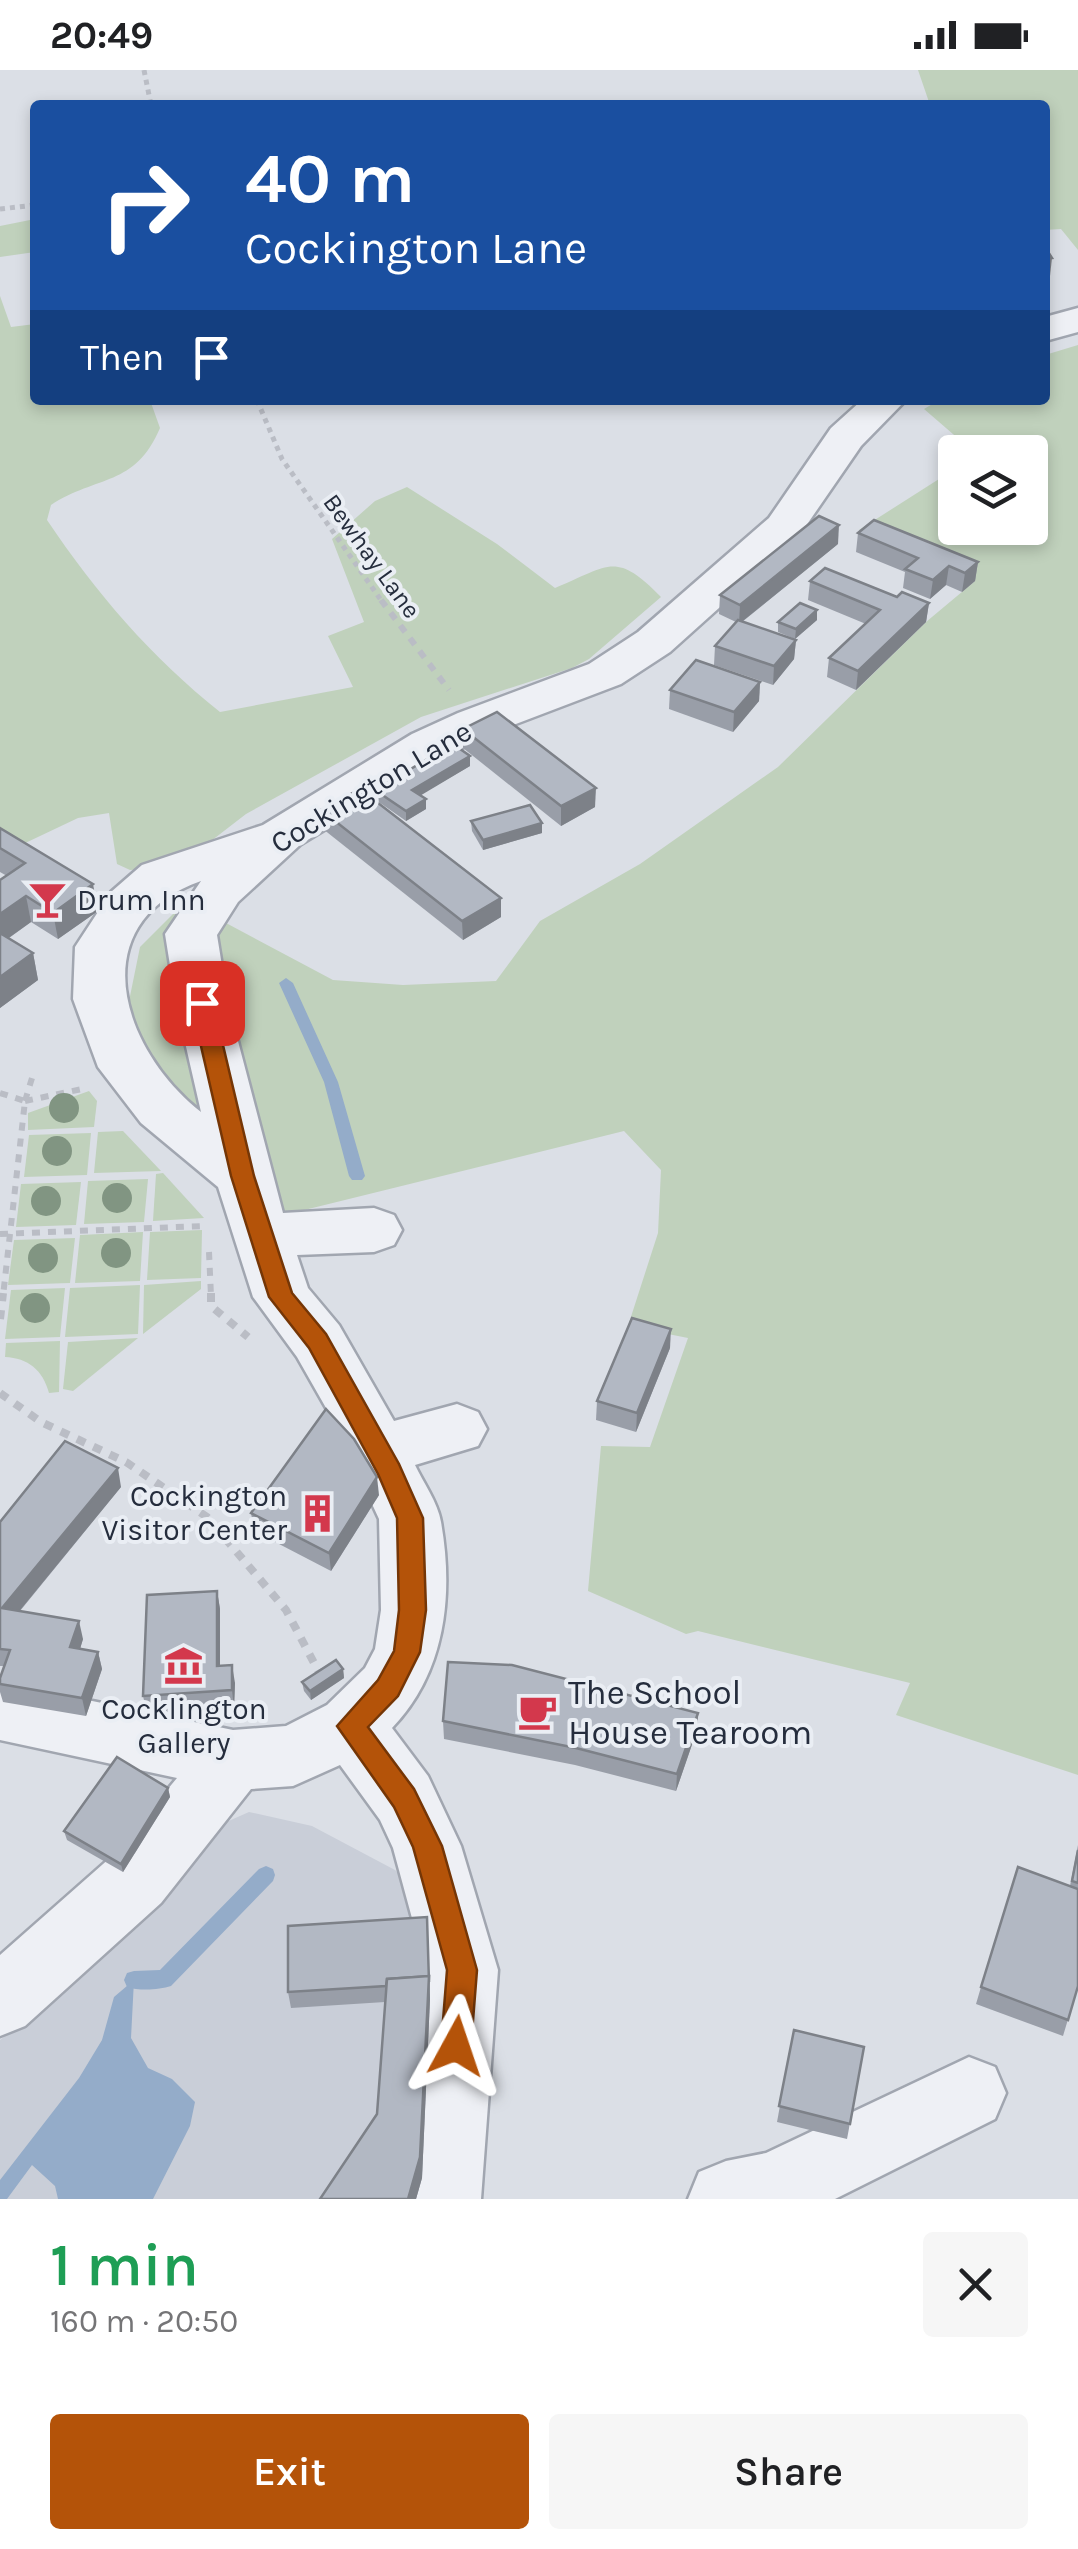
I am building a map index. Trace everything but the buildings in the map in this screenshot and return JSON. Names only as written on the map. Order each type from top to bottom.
[{"type":"street","points":[[1050,328],[1078,320]]},
{"type":"street","name":"Cockington Lane","points":[[0,1710],[233,1760],[293,1756],[351,1726],[388,1688],[407,1652],[413,1610],[410,1518],[318,1341],[282,1297],[243,1176],[202,1003],[192,934],[220,890],[284,833],[428,745],[475,722],[605,674],[654,642],[784,527],[846,436],[880,405]]},
{"type":"street","points":[[243,1176],[160,1109],[125,1067],[99,999],[100,947],[129,904],[160,878],[284,833]]},
{"type":"street","points":[[262,1235],[374,1230]]},
{"type":"street","points":[[378,1450],[457,1429]]},
{"type":"street","points":[[351,1726],[404,1798],[427,1846],[462,1970],[443,2199]]},
{"type":"street","points":[[0,2002],[136,1880],[233,1760]]},
{"type":"street","points":[[726,2199],[773,2190],[969,2092]]},
{"type":"path","points":[[144,70],[149,100]]},
{"type":"path","points":[[0,209],[30,206]]},
{"type":"path","name":"Bewhay Lane","points":[[259,405],[282,459],[350,559],[475,722]]},
{"type":"path","points":[[0,1319],[3,1234],[32,1078]]},
{"type":"path","points":[[0,1093],[25,1101]]},
{"type":"path","points":[[3,1234],[210,1226],[211,1306],[266,1353],[318,1341]]},
{"type":"path","points":[[0,1393],[41,1422],[126,1462],[207,1517],[286,1610],[351,1726]]},
{"type":"shaded area","points":[[249,1812],[312,1826],[395,1870],[412,1886],[419,2199],[0,2199],[0,2040],[40,2008],[215,1827]]},
{"type":"green space","points":[[918,70],[1078,70],[1078,250],[1061,229],[1050,230],[1050,100],[928,100]]},
{"type":"green space","points":[[30,220],[30,253],[0,257],[0,226]]},
{"type":"green space","points":[[0,296],[11,327],[30,325],[30,405],[152,405],[160,428],[139,461],[51,505],[47,520],[126,623],[220,712],[353,687],[328,636],[364,622],[332,539],[375,501],[407,487],[497,544],[555,588],[611,567],[633,573],[661,597],[589,659],[421,717],[246,814],[211,841],[159,868],[130,870],[117,864],[109,813],[78,818],[0,855]]},
{"type":"green space","points":[[1078,345],[1078,1775],[896,1715],[910,1683],[698,1631],[686,1634],[588,1591],[601,1446],[650,1447],[688,1338],[628,1326],[658,1233],[661,1170],[624,1131],[276,1217],[147,1055],[127,1011],[140,947],[175,912],[226,923],[333,980],[403,985],[496,981],[540,921],[640,864],[778,767],[926,622],[975,581],[859,530],[938,480],[938,545],[1048,545],[1048,435],[954,435],[924,409],[931,405],[1050,405],[1050,353]]},
{"type":"green space","points":[[89,1091],[97,1101],[94,1127],[28,1130],[28,1113]]},
{"type":"green space","points":[[123,1131],[161,1171],[94,1173],[98,1132]]},
{"type":"green space","points":[[91,1133],[87,1175],[24,1177],[29,1135]]},
{"type":"green space","points":[[163,1173],[204,1218],[153,1221],[156,1174]]},
{"type":"green space","points":[[148,1179],[144,1222],[84,1224],[88,1181]]},
{"type":"green space","points":[[81,1182],[76,1225],[16,1227],[21,1184]]},
{"type":"green space","points":[[202,1230],[201,1278],[147,1280],[150,1232]]},
{"type":"green space","points":[[143,1232],[140,1281],[75,1283],[80,1235]]},
{"type":"green space","points":[[75,1238],[70,1283],[8,1285],[14,1240]]},
{"type":"green space","points":[[201,1281],[201,1289],[143,1334],[144,1285]]},
{"type":"green space","points":[[140,1285],[138,1334],[65,1337],[70,1288]]},
{"type":"green space","points":[[65,1288],[60,1337],[5,1339],[11,1290]]},
{"type":"green space","points":[[138,1338],[73,1391],[63,1389],[68,1342]]},
{"type":"green space","points":[[60,1341],[59,1392],[49,1393],[39,1372],[27,1363],[5,1357],[6,1343]]},
{"type":"water","points":[[134,1980],[131,2038],[148,2068],[172,2079],[195,2102],[190,2126],[153,2199],[58,2199],[55,2186],[32,2165],[7,2199],[0,2199],[0,2180],[79,2078],[102,2040],[114,1997]]},
{"type":"waterway","points":[[286,983],[331,1082],[357,1176]]},
{"type":"waterway","points":[[134,1980],[164,1979],[266,1875]]},
{"type":"place","name":"Drum Inn","points":[[47,900]]},
{"type":"place","name":"Cockington Visitor Center","points":[[317,1513]]},
{"type":"place","name":"Cocklington Gallery","points":[[184,1665]]},
{"type":"place","name":"The School House Tearoom","points":[[538,1712]]},
{"type":"route","points":[[202,1003],[243,1176],[282,1297],[318,1341],[360,1414],[410,1518],[413,1610],[407,1652],[388,1688],[351,1726],[404,1798],[427,1846],[462,1970],[456,2046]]}]
